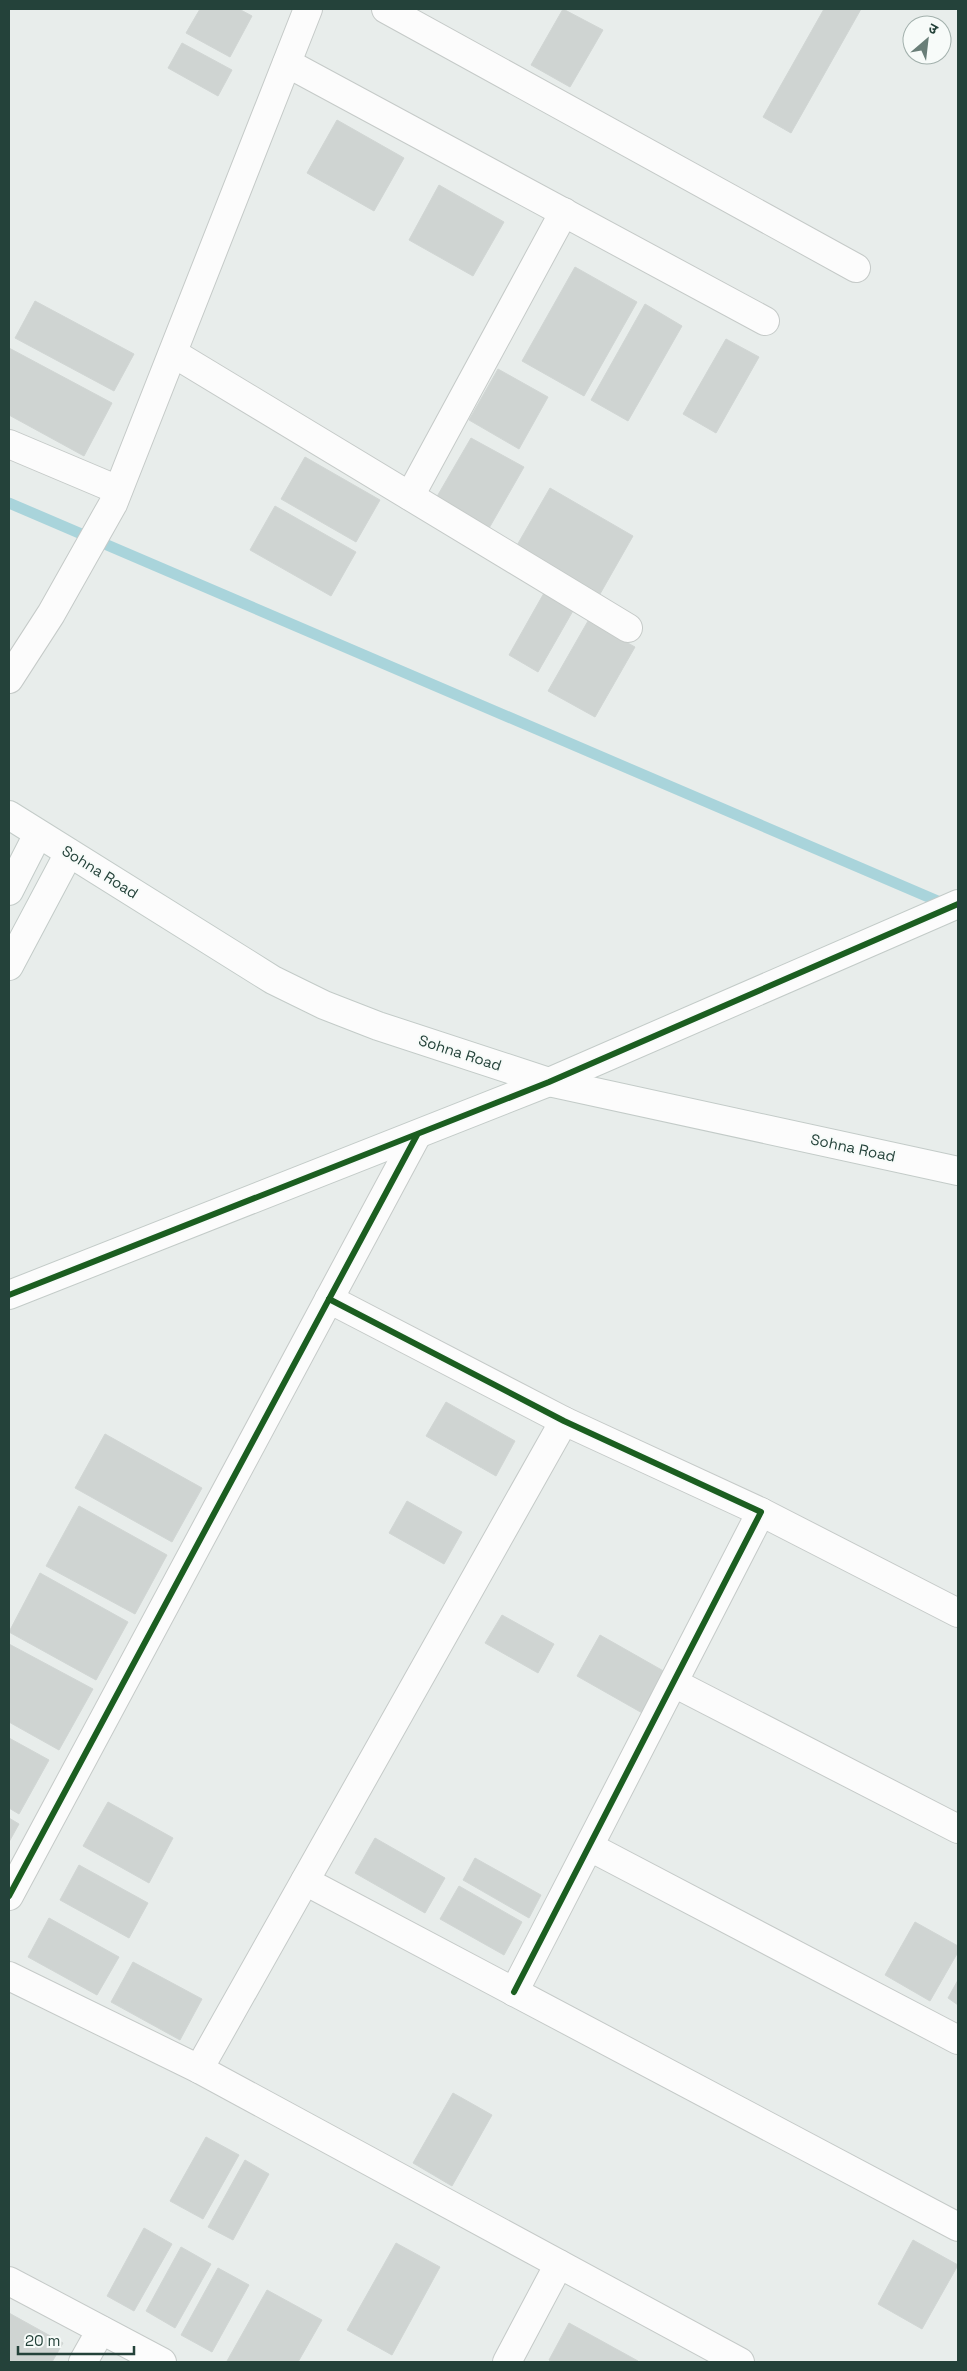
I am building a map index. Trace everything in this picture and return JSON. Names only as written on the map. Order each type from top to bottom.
[{"type":"street","points":[[9,679],[52,614],[116,497],[308,9]]},
{"type":"street","points":[[386,9],[856,268]]},
{"type":"street","points":[[287,63],[766,321]]},
{"type":"street","points":[[410,496],[564,212]]},
{"type":"street","points":[[173,353],[628,628]]},
{"type":"street","points":[[9,444],[116,497]]},
{"type":"street","name":"Sohna Road","points":[[9,815],[273,980],[324,1005],[378,1026],[549,1082],[958,1171]]},
{"type":"street","points":[[9,891],[38,834]]},
{"type":"street","points":[[9,966],[69,853]]},
{"type":"street","points":[[9,1295],[549,1082],[958,904]]},
{"type":"street","points":[[9,1896],[417,1135]]},
{"type":"street","points":[[329,1299],[564,1420],[761,1512],[958,1613]]},
{"type":"street","points":[[199,2069],[564,1420]]},
{"type":"street","points":[[514,1992],[761,1512]]},
{"type":"street","points":[[674,1683],[958,1829]]},
{"type":"street","points":[[590,1847],[958,2040]]},
{"type":"street","points":[[305,1881],[958,2227]]},
{"type":"street","points":[[9,1976],[199,2069],[740,2362]]},
{"type":"street","points":[[507,2362],[559,2264]]},
{"type":"street","points":[[9,2281],[162,2362]]},
{"type":"street","points":[[83,2362],[101,2330]]},
{"type":"building","points":[[200,9],[239,9],[252,16],[230,57],[186,33]]},
{"type":"building","points":[[563,9],[603,30],[570,87],[531,65]]},
{"type":"building","points":[[824,9],[861,9],[791,133],[763,117]]},
{"type":"building","points":[[182,43],[232,70],[218,96],[168,68]]},
{"type":"building","points":[[337,120],[404,158],[374,211],[307,173]]},
{"type":"building","points":[[439,185],[504,222],[473,276],[409,240]]},
{"type":"building","points":[[575,267],[637,302],[584,396],[522,361]]},
{"type":"building","points":[[35,301],[134,354],[114,391],[15,338]]},
{"type":"building","points":[[645,304],[682,326],[628,421],[591,400]]},
{"type":"building","points":[[726,339],[759,357],[716,433],[683,414]]},
{"type":"building","points":[[9,348],[112,403],[84,456],[9,415]]},
{"type":"building","points":[[498,369],[548,397],[519,449],[469,420]]},
{"type":"building","points":[[471,438],[524,467],[488,530],[435,500]]},
{"type":"building","points":[[305,457],[380,500],[356,542],[281,499]]},
{"type":"building","points":[[550,488],[633,536],[600,594],[516,547]]},
{"type":"building","points":[[275,506],[356,552],[331,596],[250,550]]},
{"type":"building","points":[[544,593],[574,609],[538,672],[509,655]]},
{"type":"building","points":[[588,621],[635,647],[595,717],[548,691]]},
{"type":"building","points":[[446,1402],[515,1441],[496,1476],[426,1436]]},
{"type":"building","points":[[105,1434],[202,1488],[172,1542],[75,1488]]},
{"type":"building","points":[[407,1501],[462,1532],[444,1564],[389,1533]]},
{"type":"building","points":[[79,1506],[167,1555],[135,1614],[46,1566]]},
{"type":"building","points":[[40,1573],[128,1622],[96,1680],[9,1632]]},
{"type":"building","points":[[502,1615],[554,1644],[538,1673],[485,1643]]},
{"type":"building","points":[[600,1635],[667,1673],[644,1714],[577,1676]]},
{"type":"building","points":[[9,1644],[93,1689],[59,1750],[9,1722]]},
{"type":"building","points":[[9,1738],[49,1760],[19,1814],[9,1808]]},
{"type":"building","points":[[108,1802],[173,1838],[149,1883],[83,1846]]},
{"type":"building","points":[[9,1818],[19,1824],[9,1842]]},
{"type":"building","points":[[375,1838],[445,1878],[425,1913],[355,1873]]},
{"type":"building","points":[[475,1858],[541,1895],[529,1918],[463,1880]]},
{"type":"building","points":[[79,1865],[148,1903],[129,1938],[60,1900]]},
{"type":"building","points":[[459,1886],[522,1922],[504,1955],[440,1919]]},
{"type":"building","points":[[49,1918],[119,1957],[97,1995],[28,1957]]},
{"type":"building","points":[[915,1922],[958,1946],[958,1952],[930,2001],[885,1975]]},
{"type":"building","points":[[133,1962],[202,1999],[180,2040],[111,2002]]},
{"type":"building","points":[[958,1980],[958,2005],[948,1998]]},
{"type":"building","points":[[453,2093],[492,2115],[452,2186],[413,2163]]},
{"type":"building","points":[[206,2137],[239,2155],[203,2219],[170,2201]]},
{"type":"building","points":[[245,2160],[269,2174],[233,2240],[208,2227]]},
{"type":"building","points":[[144,2228],[172,2244],[134,2311],[107,2296]]},
{"type":"building","points":[[913,2240],[958,2265],[922,2329],[878,2304]]},
{"type":"building","points":[[396,2243],[440,2267],[392,2355],[347,2330]]},
{"type":"building","points":[[181,2247],[211,2264],[175,2328],[146,2311]]},
{"type":"building","points":[[218,2268],[249,2285],[212,2352],[181,2335]]},
{"type":"building","points":[[267,2290],[322,2320],[298,2362],[227,2361]]},
{"type":"building","points":[[9,2313],[63,2343],[52,2362],[9,2362]]},
{"type":"building","points":[[569,2323],[638,2362],[552,2362],[549,2360]]},
{"type":"waterway","points":[[9,503],[947,905]]},
{"type":"cycle path","points":[[9,1295],[549,1082],[958,904]]},
{"type":"cycle path","points":[[9,1896],[417,1135]]},
{"type":"cycle path","points":[[329,1299],[564,1421],[761,1512],[514,1992]]}]
